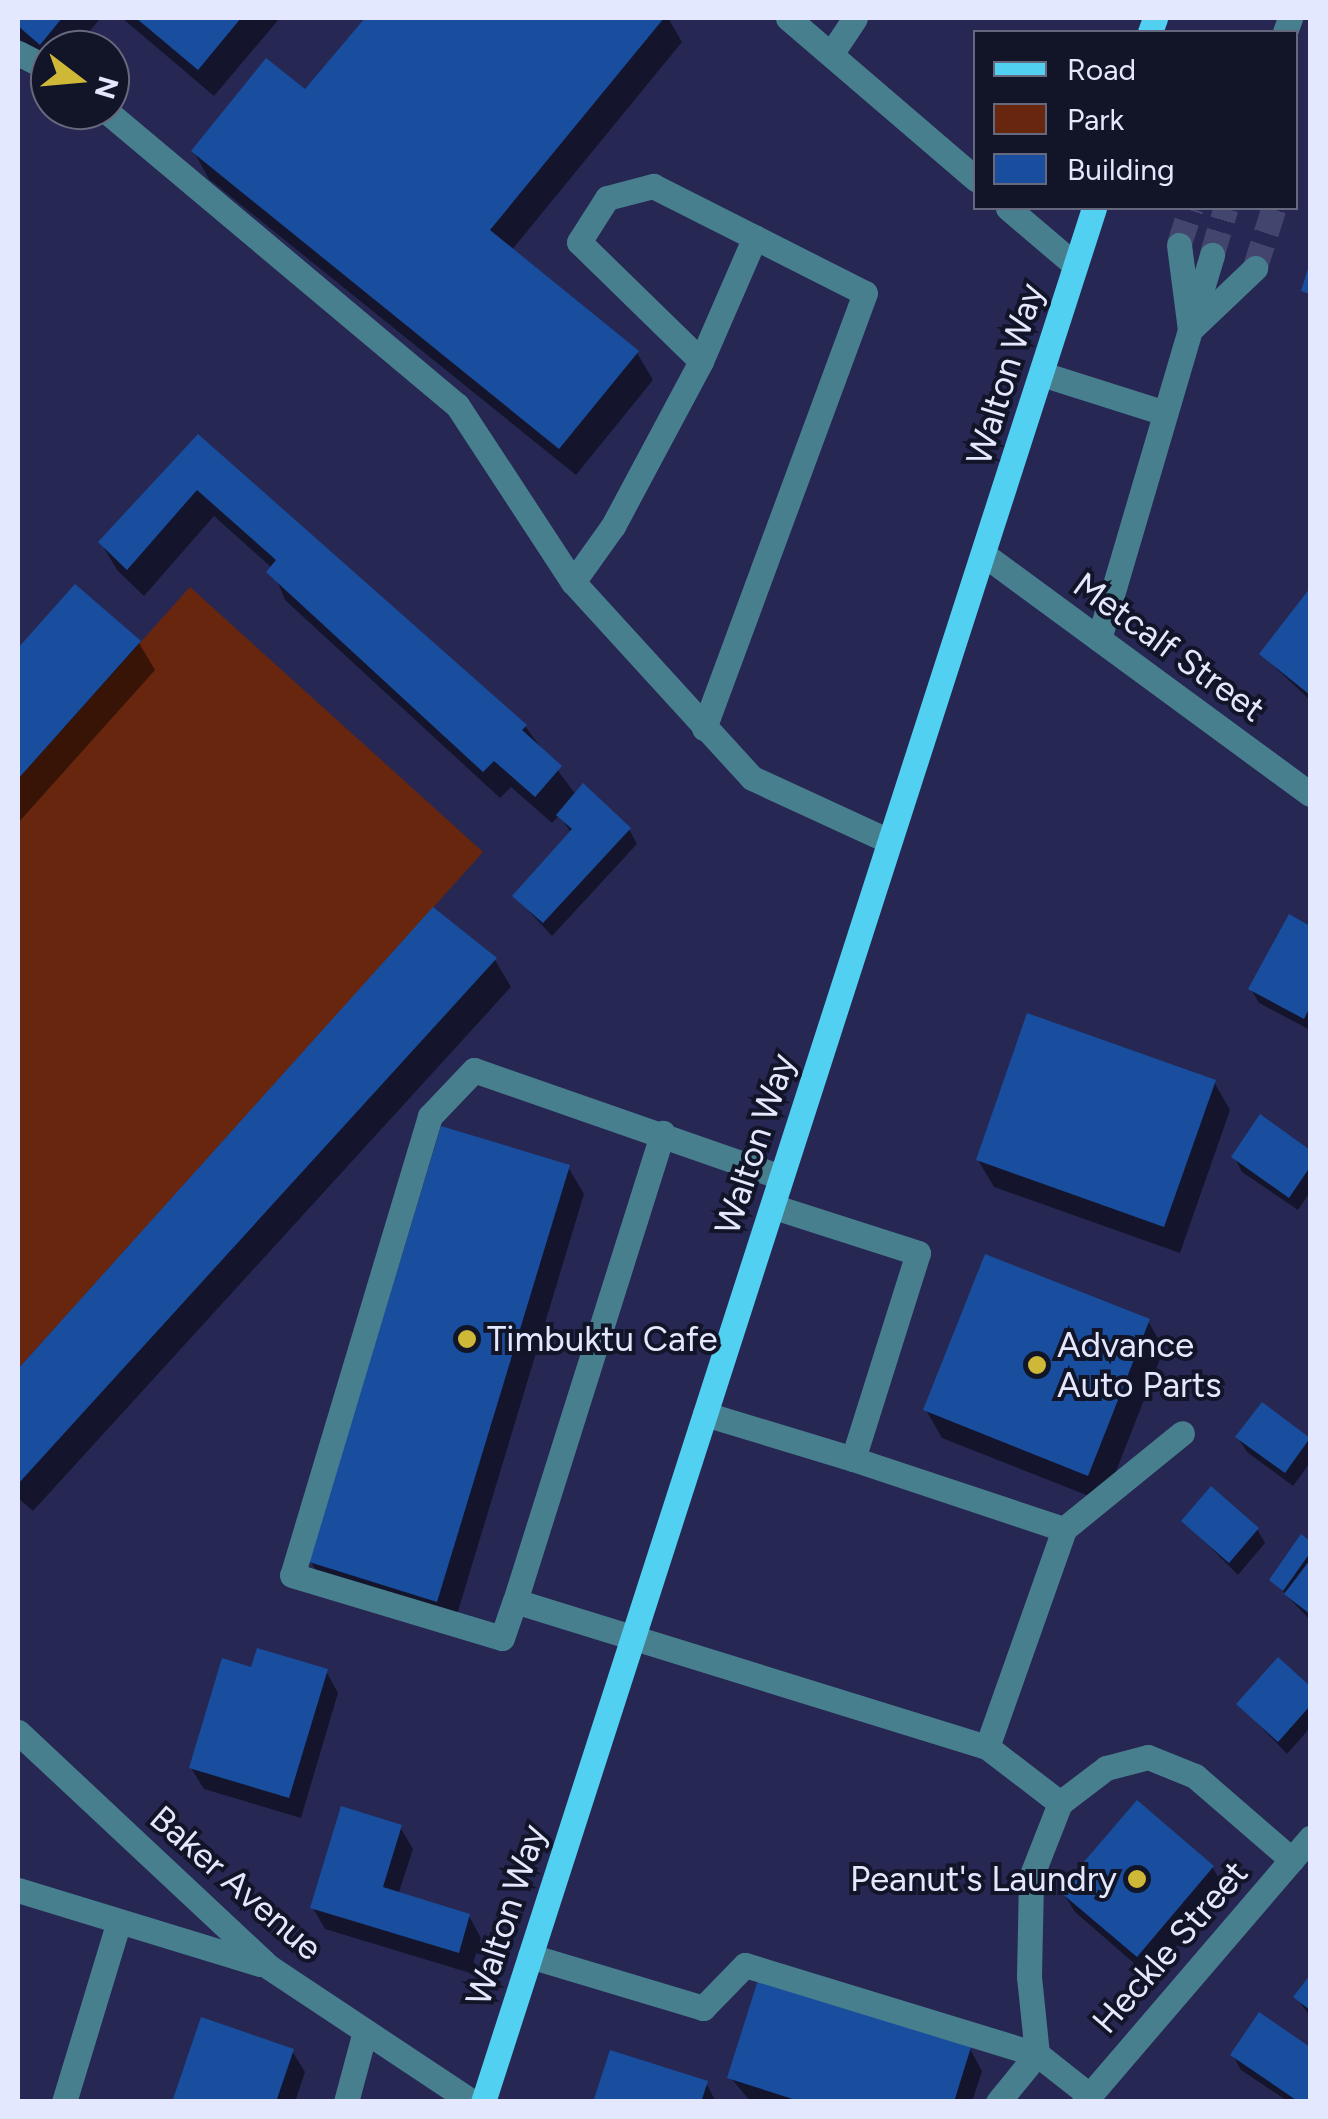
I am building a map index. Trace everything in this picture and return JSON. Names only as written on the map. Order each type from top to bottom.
[{"type":"main road","name":"Walton Way","points":[[483,2102],[889,842],[986,556],[1093,210]]},
{"type":"street","points":[[788,18],[973,176]]},
{"type":"street","points":[[830,54],[855,18]]},
{"type":"street","points":[[128,130],[458,404],[573,582],[752,778],[889,842]]},
{"type":"street","points":[[702,361],[579,242],[607,198],[653,186],[866,292],[704,728]]},
{"type":"street","points":[[1010,210],[1075,265]]},
{"type":"street","points":[[573,582],[613,526],[702,361],[755,237]]},
{"type":"street","points":[[1179,245],[1190,330]]},
{"type":"street","points":[[1099,639],[1212,255]]},
{"type":"street","points":[[1190,330],[1255,268]]},
{"type":"street","points":[[1042,374],[1165,414]]},
{"type":"street","name":"Metcalf Street","points":[[986,556],[1310,794]]},
{"type":"street","points":[[663,1133],[502,1638],[292,1576],[430,1116],[474,1070],[663,1133],[781,1177]]},
{"type":"street","points":[[772,1206],[918,1253],[853,1458]]},
{"type":"street","points":[[704,1414],[853,1458],[1064,1528]]},
{"type":"street","points":[[988,1747],[1064,1528],[1182,1432]]},
{"type":"street","points":[[515,1601],[988,1747],[1060,1802]]},
{"type":"street","name":"Baker Avenue","points":[[18,1732],[269,1967],[472,2102]]},
{"type":"street","points":[[998,2102],[1037,2054],[1029,1976],[1031,1877],[1060,1802],[1106,1768],[1148,1757],[1195,1776],[1292,1860]]},
{"type":"street","name":"Heckle Street","points":[[1086,2098],[1310,1838]]},
{"type":"street","points":[[18,1890],[269,1967]]},
{"type":"street","points":[[64,2102],[119,1921]]},
{"type":"street","points":[[530,1956],[702,2008],[746,1965],[1037,2054],[1086,2098]]},
{"type":"street","points":[[346,2102],[365,2030]]},
{"type":"green space","points":[[190,587],[483,852],[18,1369],[18,779]]},
{"type":"building","points":[[18,18],[62,18],[52,30],[30,30],[30,36],[18,26]]},
{"type":"building","points":[[136,18],[241,18],[198,70]]},
{"type":"building","points":[[365,18],[664,18],[490,230],[639,351],[559,449],[191,151],[266,58],[305,89]]},
{"type":"building","points":[[1310,262],[1310,294],[1301,291]]},
{"type":"building","points":[[198,434],[527,725],[522,730],[562,766],[535,797],[494,761],[483,772],[266,572],[276,560],[197,490],[127,570],[98,542]]},
{"type":"building","points":[[75,584],[141,641],[18,779],[18,648]]},
{"type":"building","points":[[1310,588],[1310,695],[1259,654]]},
{"type":"building","points":[[583,783],[631,828],[543,923],[512,896],[572,829],[556,815]]},
{"type":"building","points":[[433,907],[497,958],[18,1484],[18,1369]]},
{"type":"building","points":[[1289,914],[1310,926],[1310,1007],[1304,1019],[1248,989]]},
{"type":"building","points":[[1027,1013],[1216,1080],[1164,1227],[976,1160]]},
{"type":"building","points":[[1260,1114],[1310,1150],[1310,1167],[1289,1198],[1231,1157]]},
{"type":"building","points":[[441,1126],[570,1165],[437,1602],[309,1562]]},
{"type":"building","name":"Advance Auto Parts","points":[[985,1254],[1150,1319],[1088,1476],[923,1410]]},
{"type":"building","points":[[1262,1402],[1310,1438],[1285,1473],[1235,1437]]},
{"type":"building","points":[[1211,1486],[1259,1528],[1229,1563],[1181,1521]]},
{"type":"building","points":[[1301,1534],[1310,1541],[1310,1553],[1283,1591],[1269,1580]]},
{"type":"building","points":[[1310,1560],[1310,1614],[1284,1594]]},
{"type":"building","points":[[257,1648],[328,1669],[289,1798],[189,1768],[222,1658],[251,1667]]},
{"type":"building","points":[[1278,1657],[1310,1686],[1310,1706],[1278,1742],[1236,1704]]},
{"type":"building","name":"Peanut's Laundry","points":[[1137,1800],[1214,1866],[1137,1957],[1059,1891]]},
{"type":"building","points":[[341,1806],[402,1825],[383,1887],[470,1914],[459,1953],[310,1908]]},
{"type":"building","points":[[1310,1975],[1310,2010],[1293,1997]]},
{"type":"building","points":[[758,1980],[971,2047],[954,2102],[802,2102],[727,2078]]},
{"type":"building","points":[[1259,2012],[1310,2047],[1310,2102],[1299,2102],[1230,2055]]},
{"type":"building","points":[[201,2017],[294,2049],[276,2102],[172,2102]]},
{"type":"building","points":[[610,2050],[708,2081],[701,2102],[593,2102]]},
{"type":"tunnel","points":[[1179,245],[1190,210]]},
{"type":"tunnel","points":[[1212,255],[1225,210]]},
{"type":"tunnel","points":[[1255,268],[1273,210]]},
{"type":"place","name":"Timbuktu Cafe","points":[[467,1339]]},
{"type":"place","name":"Advance Auto Parts","points":[[1037,1365]]},
{"type":"place","name":"Peanut's Laundry","points":[[1137,1879]]}]
